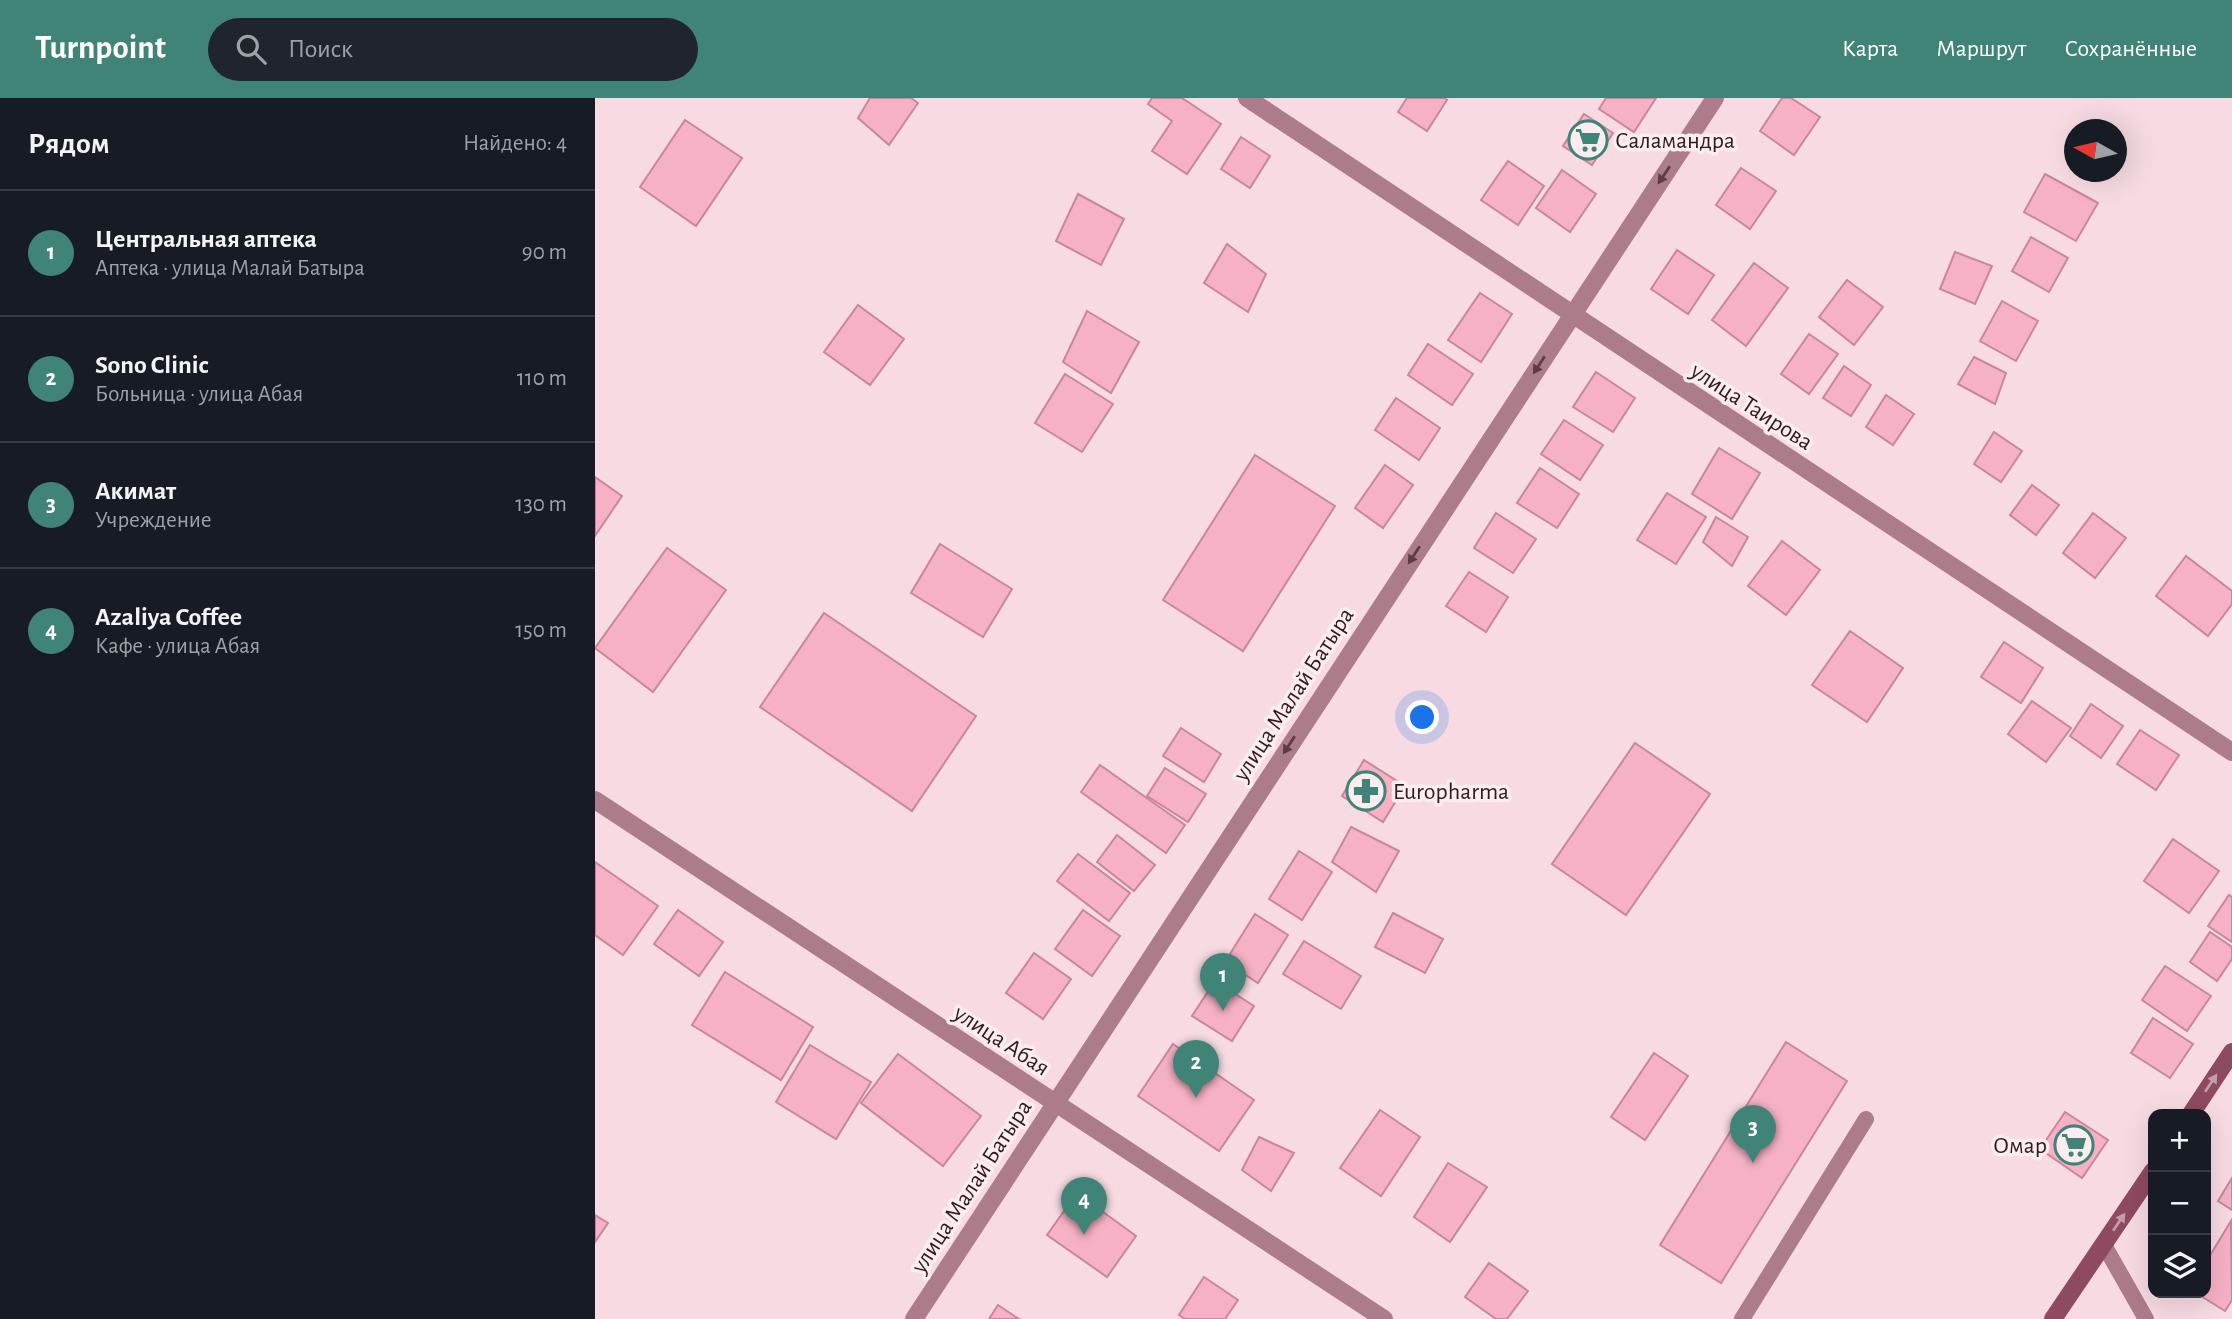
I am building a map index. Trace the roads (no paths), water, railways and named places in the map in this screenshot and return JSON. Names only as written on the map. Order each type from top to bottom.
[{"type":"main road","points":[[2194,1109],[2232,1052]]},
{"type":"main road","points":[[2053,1319],[2152,1172]]},
{"type":"street","name":"улица Таирова","points":[[1247,98],[1571,316],[2232,752]]},
{"type":"street","name":"улица Малай Батыра","points":[[914,1319],[1715,98]]},
{"type":"street","name":"улица Абая","points":[[595,800],[1384,1319]]},
{"type":"lane","points":[[1742,1319],[1865,1119]]},
{"type":"lane","points":[[2104,1245],[2146,1319]]},
{"type":"place","name":"Саламандра","points":[[1588,140]]},
{"type":"place","name":"Europharma","points":[[1366,791]]},
{"type":"place","name":"Центральная аптека","points":[[1223,1011]]},
{"type":"place","name":"Sono Clinic","points":[[1196,1098]]},
{"type":"place","name":"Омар","points":[[2074,1145]]},
{"type":"place","name":"Акимат","points":[[1753,1163]]},
{"type":"place","name":"Azaliya Coffee","points":[[1084,1235]]}]
